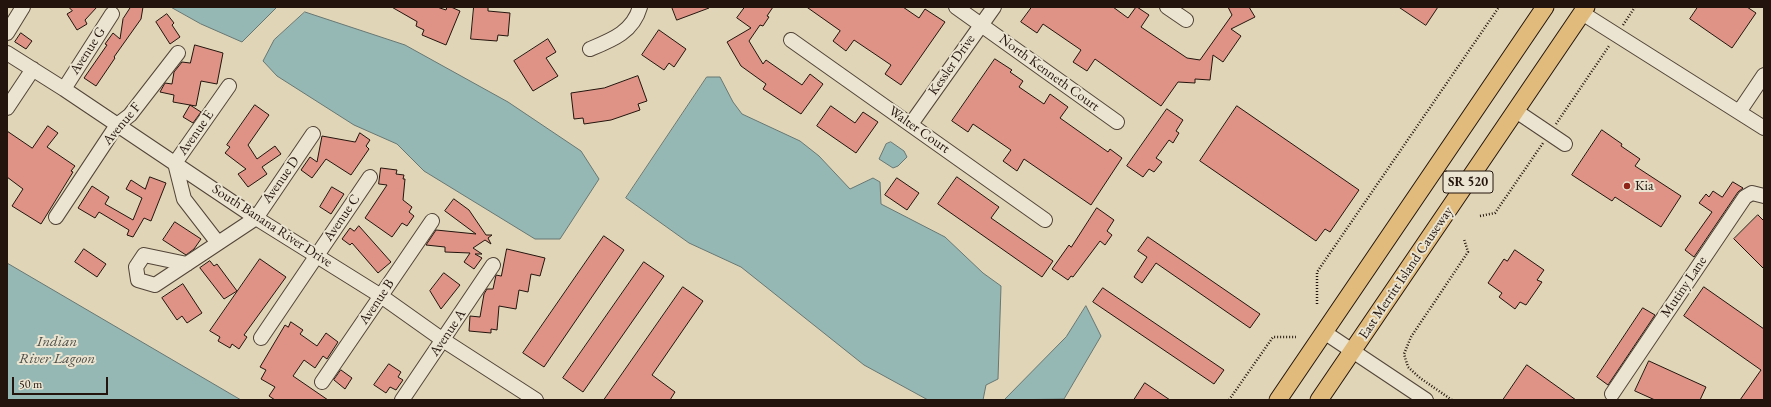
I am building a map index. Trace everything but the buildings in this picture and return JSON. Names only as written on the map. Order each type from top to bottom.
[{"type":"main road","name":"SR 520","points":[[1278,400],[1545,7]]},
{"type":"main road","name":"East Merritt Island Causeway","points":[[1319,400],[1584,10]]},
{"type":"street","points":[[7,32],[23,7]]},
{"type":"street","points":[[590,49],[617,38],[632,24],[640,7]]},
{"type":"street","name":"North Kenneth Court","points":[[956,7],[1117,122]]},
{"type":"street","name":"Kessler Drive","points":[[911,124],[994,7]]},
{"type":"street","points":[[1167,7],[1186,20]]},
{"type":"street","points":[[1584,10],[1616,36],[1764,128]]},
{"type":"street","name":"Avenue G","points":[[64,89],[112,14]]},
{"type":"street","name":"Walter Court","points":[[791,40],[1045,220]]},
{"type":"street","name":"South Banana River Drive","points":[[7,53],[64,89],[256,218],[381,296],[443,340],[536,400]]},
{"type":"street","name":"Avenue F","points":[[56,217],[117,125],[130,115],[178,53]]},
{"type":"street","points":[[7,108],[33,69]]},
{"type":"street","points":[[1739,112],[1764,75]]},
{"type":"street","name":"Avenue E","points":[[218,243],[184,199],[175,163],[229,86]]},
{"type":"street","points":[[1516,111],[1565,144]]},
{"type":"street","name":"Avenue D","points":[[187,264],[256,218],[313,134]]},
{"type":"street","name":"Avenue C","points":[[261,338],[370,177]]},
{"type":"street","name":"Mutiny Lane","points":[[1612,394],[1745,197],[1752,193],[1764,196]]},
{"type":"street","name":"Avenue B","points":[[322,382],[432,221]]},
{"type":"street","name":"Avenue A","points":[[402,400],[493,265]]},
{"type":"street","points":[[1324,332],[1426,400]]},
{"type":"path","points":[[1318,304],[1317,272],[1499,7]]},
{"type":"path","points":[[1480,216],[1495,213],[1635,7]]},
{"type":"path","points":[[1452,400],[1420,378],[1408,367],[1404,354],[1411,337],[1468,252],[1464,239]]},
{"type":"path","points":[[1229,400],[1273,337],[1296,337]]},
{"type":"water","points":[[171,7],[277,7],[242,42],[201,24]]},
{"type":"water","points":[[305,12],[405,45],[508,102],[581,151],[599,179],[560,239],[535,239],[424,171],[397,144],[354,125],[277,76],[263,61],[274,40]]},
{"type":"water","points":[[707,77],[720,77],[733,102],[742,114],[800,141],[819,156],[850,189],[873,178],[880,182],[881,204],[945,237],[983,273],[1001,286],[998,379],[986,385],[983,400],[928,400],[864,365],[741,267],[689,243],[626,198]]},
{"type":"water","points":[[891,142],[904,151],[907,157],[898,166],[893,168],[879,159],[886,144]]},
{"type":"water","name":"Indian River Lagoon","points":[[7,263],[241,400],[7,400]]},
{"type":"water","points":[[1086,306],[1101,336],[1064,399],[1004,400],[1066,337]]},
{"type":"place","name":"Kia","points":[[1627,186]]}]
